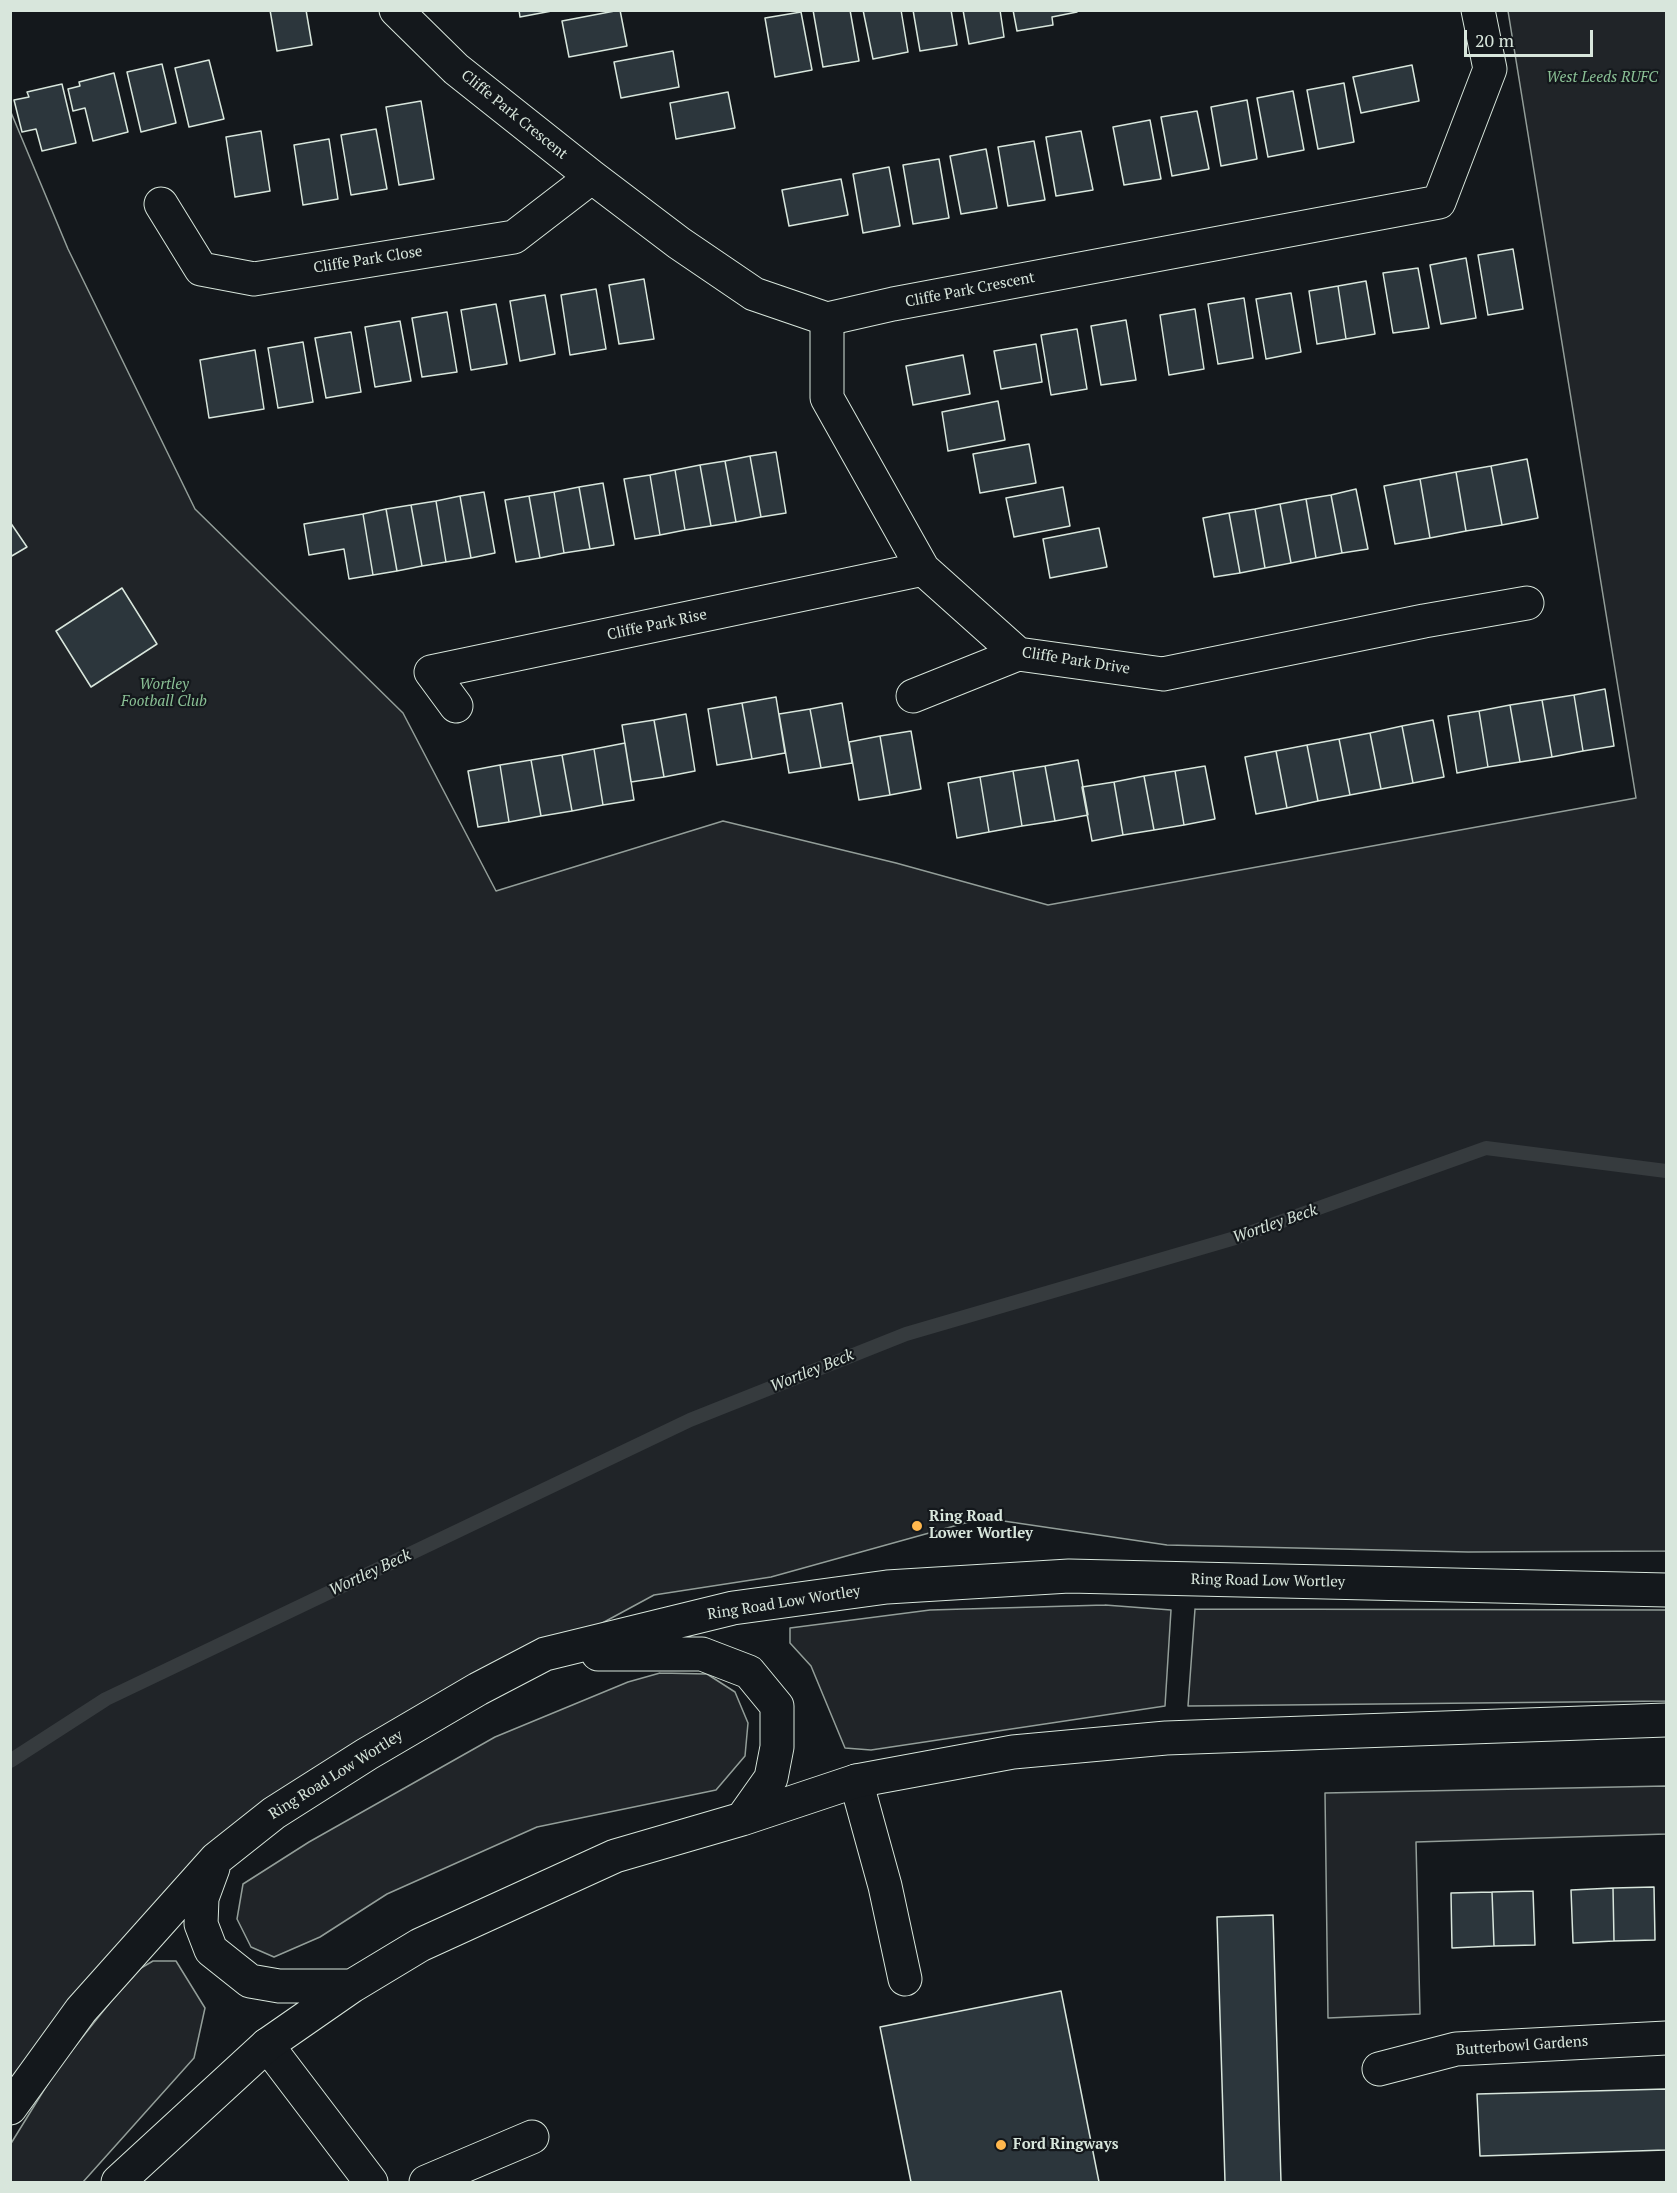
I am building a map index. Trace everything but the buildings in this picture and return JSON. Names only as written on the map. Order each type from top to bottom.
[{"type":"main road","name":"Cliffe Park Crescent","points":[[396,10],[456,69],[679,243],[754,294],[827,319],[893,304],[1439,202],[1490,69],[1478,10]]},
{"type":"main road","name":"Cliffe Park Close","points":[[161,204],[201,269],[254,279],[514,237],[592,177]]},
{"type":"main road","name":"Cliffe Park Drive","points":[[827,319],[827,398],[923,569],[1018,654],[1163,674],[1424,621],[1527,603]]},
{"type":"main road","name":"Cliffe Park Rise","points":[[456,706],[431,672],[923,569]]},
{"type":"main road","points":[[913,696],[1018,654]]},
{"type":"main road","name":"Ring Road Low Wortley","points":[[10,2108],[81,2010],[216,1859],[274,1813],[367,1754],[478,1689],[545,1654],[733,1608],[887,1587],[1058,1577],[1666,1590]]},
{"type":"main road","points":[[545,1654],[702,1654],[749,1672],[777,1707],[777,1748],[771,1778],[742,1819]]},
{"type":"main road","points":[[118,2182],[267,2045],[352,1986],[420,1945],[615,1856],[742,1819],[856,1781],[1013,1752],[1166,1738],[1666,1720]]},
{"type":"main road","points":[[856,1781],[885,1886],[905,1979]]},
{"type":"main road","points":[[216,1859],[202,1898],[201,1924],[211,1950],[250,1981],[279,1986],[352,1986]]},
{"type":"main road","name":"Butterbowl Gardens","points":[[1379,2069],[1456,2049],[1666,2038]]},
{"type":"main road","points":[[267,2045],[371,2182]]},
{"type":"main road","points":[[426,2182],[532,2137]]},
{"type":"green space","points":[[1508,11],[1666,11],[1666,1551],[1468,1552],[1167,1545],[983,1518],[771,1577],[654,1595],[545,1654],[274,1813],[11,2108],[10,110],[68,249],[195,509],[403,713],[496,891],[723,821],[896,863],[1048,905],[1636,798]]},
{"type":"green space","points":[[1105,1605],[1171,1610],[1165,1706],[871,1750],[845,1748],[811,1666],[790,1643],[790,1628],[930,1610]]},
{"type":"green space","points":[[1195,1609],[1666,1610],[1666,1701],[1188,1706]]},
{"type":"green space","points":[[660,1673],[707,1674],[735,1692],[748,1723],[745,1756],[716,1790],[537,1827],[387,1894],[320,1937],[274,1957],[251,1947],[237,1919],[243,1884],[309,1842],[495,1737],[628,1682]]},
{"type":"green space","points":[[1666,1786],[1666,1834],[1416,1842],[1420,2014],[1328,2018],[1325,1793]]},
{"type":"green space","points":[[153,1961],[176,1961],[205,2008],[194,2058],[83,2182],[11,2182],[10,2145],[57,2069],[112,2000],[141,1968]]},
{"type":"waterway","name":"Wortley Beck","points":[[10,1761],[106,1699],[690,1420],[906,1334],[1235,1238],[1486,1148],[1666,1171]]},
{"type":"place","name":"Ring Road Lower Wortley","points":[[917,1526]]},
{"type":"place","name":"Ford Ringways","points":[[1001,2145]]},
{"type":"park label","name":"West Leeds RUFC","points":[[1602,78]]},
{"type":"park label","name":"Wortley Football Club","points":[[164,694]]}]
